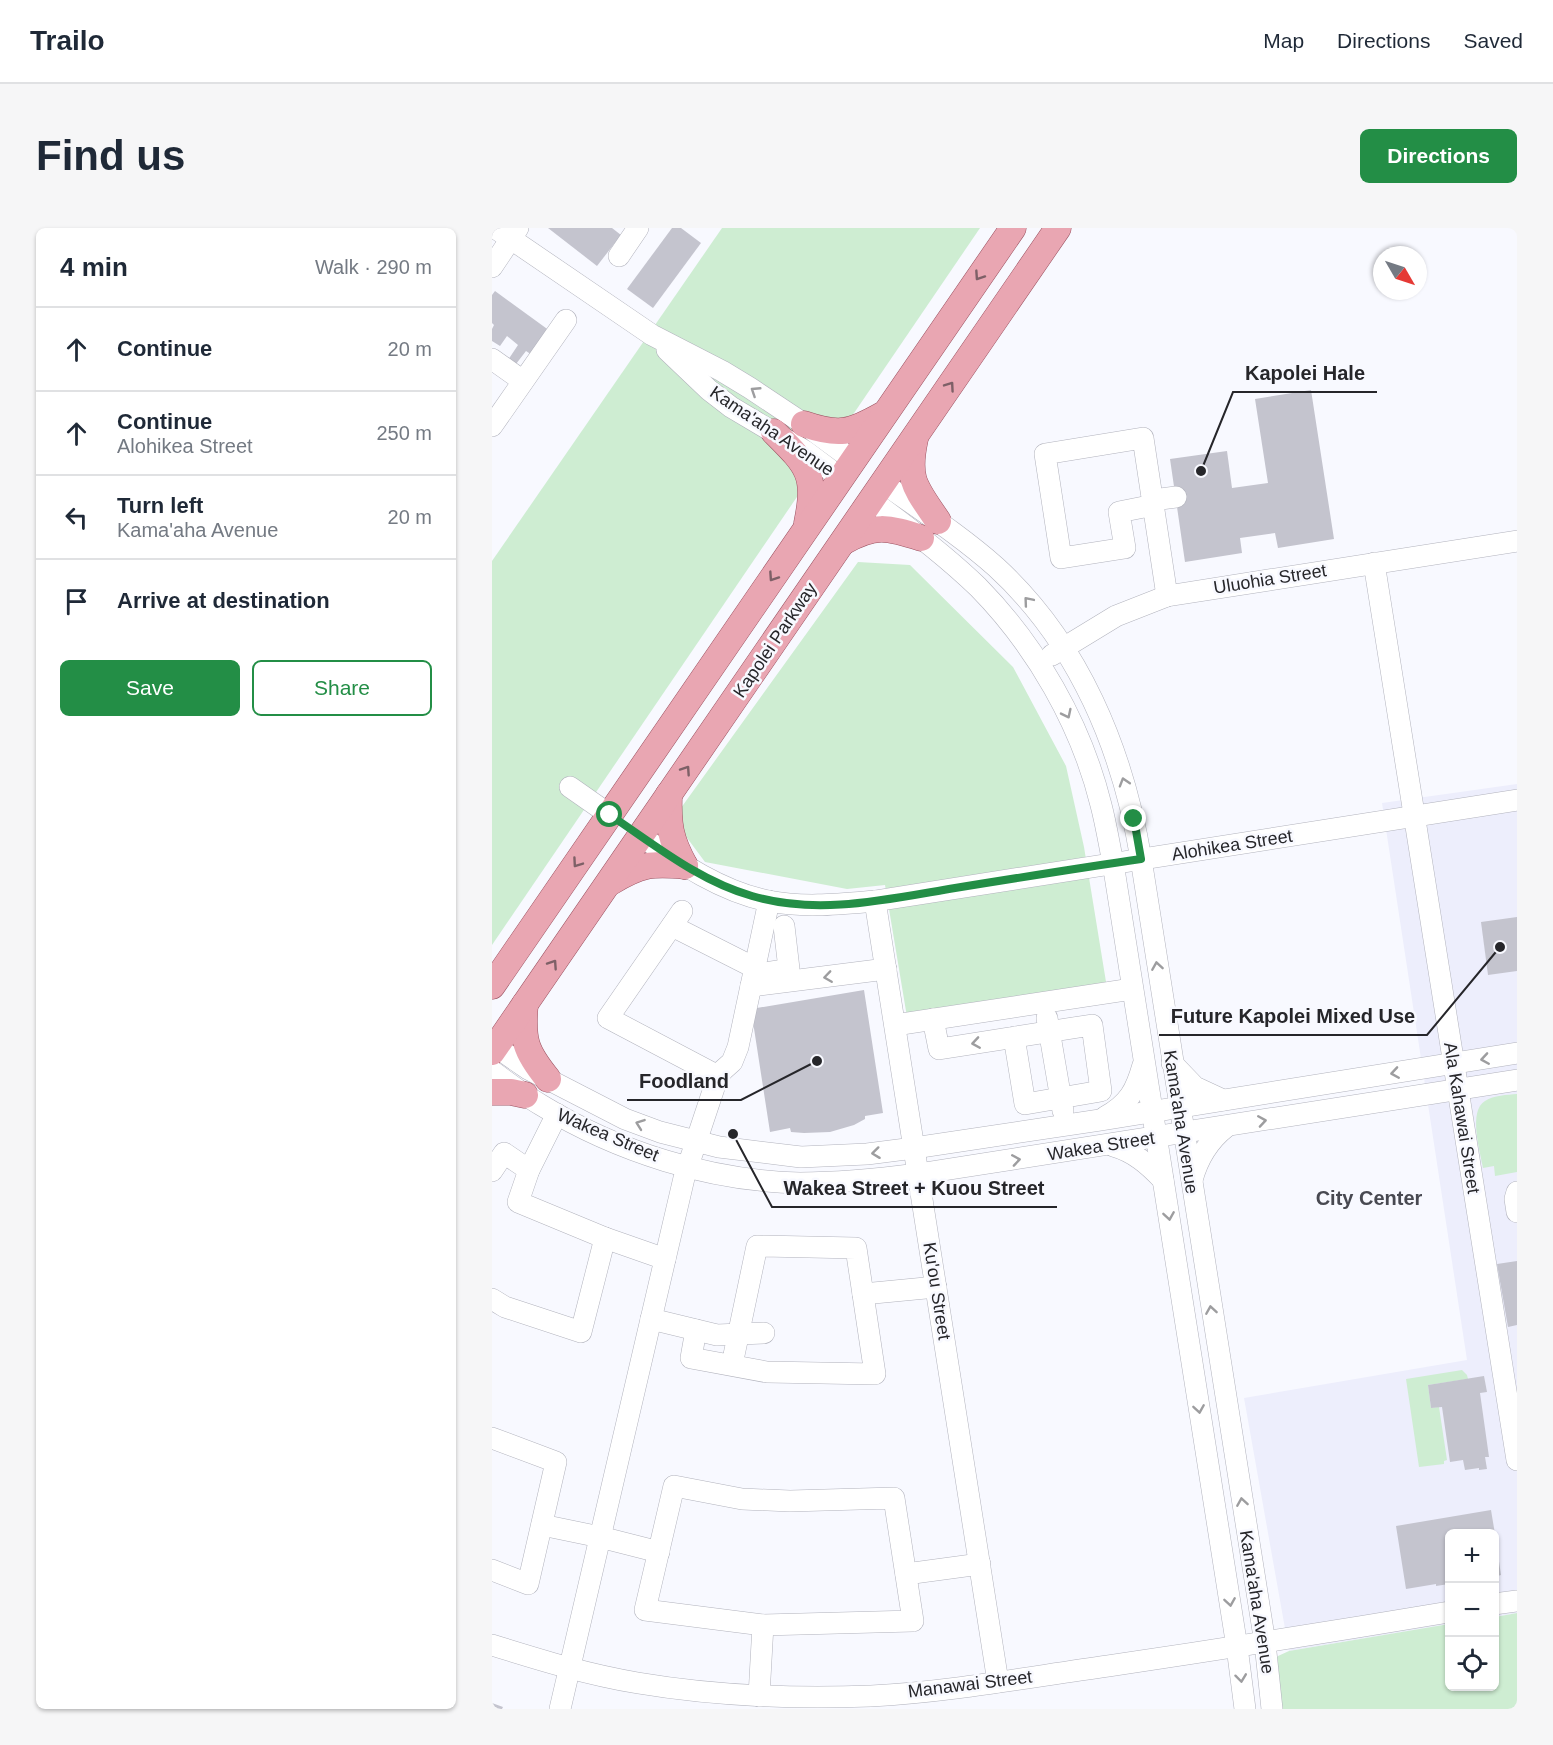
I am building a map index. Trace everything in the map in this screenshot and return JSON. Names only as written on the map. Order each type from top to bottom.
[{"type":"main road","name":"Kapolei Parkway","points":[[494,981],[1012,228]]},
{"type":"main road","name":"Kapolei Parkway","points":[[493,1054],[525,1004],[1058,228]]},
{"type":"main road","points":[[804,424],[842,432],[863,426],[885,414]]},
{"type":"main road","points":[[774,432],[794,452],[810,478],[811,504],[806,529]]},
{"type":"main road","points":[[843,542],[861,532],[882,528],[929,530],[911,469],[916,434]]},
{"type":"main road","points":[[847,469],[877,491]]},
{"type":"main road","points":[[669,794],[670,831],[675,848],[685,866]]},
{"type":"main road","points":[[610,815],[641,836]]},
{"type":"main road","points":[[608,884],[646,865],[685,866]]},
{"type":"main road","points":[[525,1004],[523,1026],[525,1041],[529,1053],[548,1079]]},
{"type":"main road","points":[[492,1092],[525,1095]]},
{"type":"street","points":[[619,256],[638,228]]},
{"type":"street","points":[[492,267],[508,232]]},
{"type":"street","name":"Kama'aha Avenue","points":[[508,232],[652,335],[722,371],[804,424],[847,469]]},
{"type":"street","points":[[492,426],[566,320]]},
{"type":"street","name":"Kama'aha Avenue","points":[[652,335],[709,390],[731,407],[805,451],[847,469]]},
{"type":"street","points":[[492,359],[524,381]]},
{"type":"street","points":[[1167,596],[1154,505],[1143,438],[1045,454],[1061,558],[1125,548],[1119,512],[1154,505],[1176,502]]},
{"type":"street","name":"Kama'aha Avenue","points":[[877,491],[929,530],[996,567],[1018,590],[1063,648],[1096,706],[1110,738],[1134,819],[1141,859],[1265,1643],[1272,1709]]},
{"type":"street","name":"Kama'aha Avenue","points":[[929,530],[951,562],[978,587],[1016,631],[1039,663],[1081,745],[1100,803],[1113,863],[1245,1709]]},
{"type":"street","name":"Uluohia Street","points":[[1039,663],[1116,616],[1167,596],[1517,541]]},
{"type":"street","name":"Ala Kahawai Street","points":[[1374,563],[1457,1090],[1508,1340],[1517,1460]]},
{"type":"street","points":[[570,787],[610,815]]},
{"type":"street","name":"Alohikea Street","points":[[641,836],[685,866],[727,888],[770,901],[814,905],[875,901],[1517,800]]},
{"type":"street","points":[[560,1709],[687,1166],[718,1076],[732,1062],[738,1047],[770,901]]},
{"type":"street","name":"Ku'ou Street","points":[[875,901],[998,1682]]},
{"type":"street","points":[[718,1076],[608,1018],[677,919],[754,975],[886,969]]},
{"type":"street","points":[[754,975],[789,969],[784,926]]},
{"type":"street","points":[[895,1025],[1132,989]]},
{"type":"street","points":[[1044,1002],[1066,1125]]},
{"type":"street","points":[[933,1019],[939,1049],[1049,1031],[1092,1025],[1101,1091],[1024,1104],[1014,1037]]},
{"type":"street","name":"Wakea Street","points":[[493,1054],[528,1069],[626,1119],[695,1142],[750,1152],[801,1157],[867,1154],[914,1148],[1517,1053]]},
{"type":"street","name":"Wakea Street","points":[[493,1054],[525,1095],[557,1114],[611,1140],[687,1166],[731,1177],[800,1183],[918,1174],[1109,1146],[1517,1080]]},
{"type":"street","points":[[1100,1120],[1119,1110],[1131,1097],[1139,1081],[1144,1061]]},
{"type":"street","points":[[1172,1063],[1195,1087],[1223,1100]]},
{"type":"street","points":[[557,1114],[529,1170],[518,1202],[605,1238],[665,1259]]},
{"type":"street","points":[[1191,1184],[1205,1148],[1226,1127]]},
{"type":"street","points":[[1109,1146],[1126,1150],[1140,1158],[1163,1180]]},
{"type":"street","points":[[492,1171],[504,1153],[529,1170]]},
{"type":"street","points":[[1517,1192],[1515,1199],[1517,1212]]},
{"type":"street","points":[[492,1299],[505,1307],[581,1332],[605,1238]]},
{"type":"street","points":[[696,1330],[691,1358],[767,1372],[875,1374],[856,1248],[757,1246],[736,1344]]},
{"type":"street","points":[[863,1294],[936,1287]]},
{"type":"street","points":[[651,1319],[717,1335],[736,1344],[764,1333]]},
{"type":"street","points":[[492,1438],[556,1462],[528,1584],[492,1570]]},
{"type":"street","points":[[674,1486],[742,1499],[790,1501],[894,1498],[913,1621],[763,1625],[645,1610],[659,1552],[674,1486]]},
{"type":"street","points":[[542,1525],[659,1552]]},
{"type":"street","points":[[906,1574],[980,1564]]},
{"type":"street","points":[[1499,1603],[1517,1600]]},
{"type":"street","name":"Manawai Street","points":[[492,1645],[570,1668],[636,1683],[683,1690],[759,1696],[825,1697],[873,1695],[998,1682],[1265,1643],[1445,1613]]},
{"type":"street","points":[[759,1696],[763,1625]]},
{"type":"shaded area","points":[[1517,784],[1517,1613],[1499,1616],[1499,1529],[1445,1529],[1445,1625],[1289,1651],[1244,1398],[1467,1360],[1382,803]]},
{"type":"green space","points":[[722,228],[980,228],[492,945],[492,561]]},
{"type":"green space","points":[[858,562],[910,565],[1013,667],[1066,766],[1084,847],[1107,988],[909,1029],[885,885],[847,889],[705,862],[673,819]]},
{"type":"green space","points":[[1517,1094],[1517,1172],[1495,1176],[1494,1166],[1483,1168],[1476,1132],[1477,1113],[1480,1106],[1489,1099]]},
{"type":"green space","points":[[1462,1370],[1468,1379],[1428,1385],[1431,1408],[1439,1407],[1447,1460],[1444,1464],[1419,1467],[1406,1379]]},
{"type":"green space","points":[[1517,1613],[1517,1709],[1273,1709],[1274,1661],[1278,1656],[1289,1651],[1445,1625],[1445,1691],[1499,1691],[1499,1616]]},
{"type":"building","points":[[548,228],[612,228],[621,235],[597,266]]},
{"type":"building","points":[[672,228],[681,228],[701,243],[653,308],[627,289]]},
{"type":"building","points":[[495,291],[550,331],[532,355],[526,351],[516,364],[508,360],[518,345],[507,336],[500,346],[492,341],[494,325],[492,323],[492,295]]},
{"type":"building","points":[[1311,390],[1334,539],[1278,548],[1275,533],[1240,538],[1242,553],[1185,562],[1170,459],[1227,451],[1232,488],[1268,483],[1255,399]]},
{"type":"building","points":[[1517,917],[1517,971],[1488,975],[1481,922]]},
{"type":"building","points":[[864,990],[883,1113],[865,1116],[865,1119],[854,1125],[830,1132],[791,1132],[790,1128],[770,1132],[751,1009]]},
{"type":"building","points":[[1517,1261],[1517,1325],[1508,1327],[1497,1264]]},
{"type":"building","points":[[1484,1376],[1487,1392],[1480,1393],[1489,1457],[1485,1457],[1487,1469],[1465,1470],[1463,1460],[1450,1462],[1442,1407],[1431,1408],[1428,1385]]},
{"type":"building","points":[[1491,1510],[1494,1529],[1445,1529],[1445,1585],[1406,1589],[1396,1526]]},
{"type":"building","points":[[492,1703],[503,1707],[492,1709]]},
{"type":"place","name":"Kapolei Hale","points":[[1201,471]]},
{"type":"place","name":"Future Kapolei Mixed Use","points":[[1500,947]]},
{"type":"place","name":"Foodland","points":[[817,1061]]},
{"type":"place","name":"Wakea Street + Kuou Street","points":[[733,1134]]},
{"type":"district","name":"City Center","points":[[1369,1198]]},
{"type":"route","points":[[610,815],[685,866],[727,888],[770,901],[814,905],[875,901],[1141,859],[1134,819]]}]
